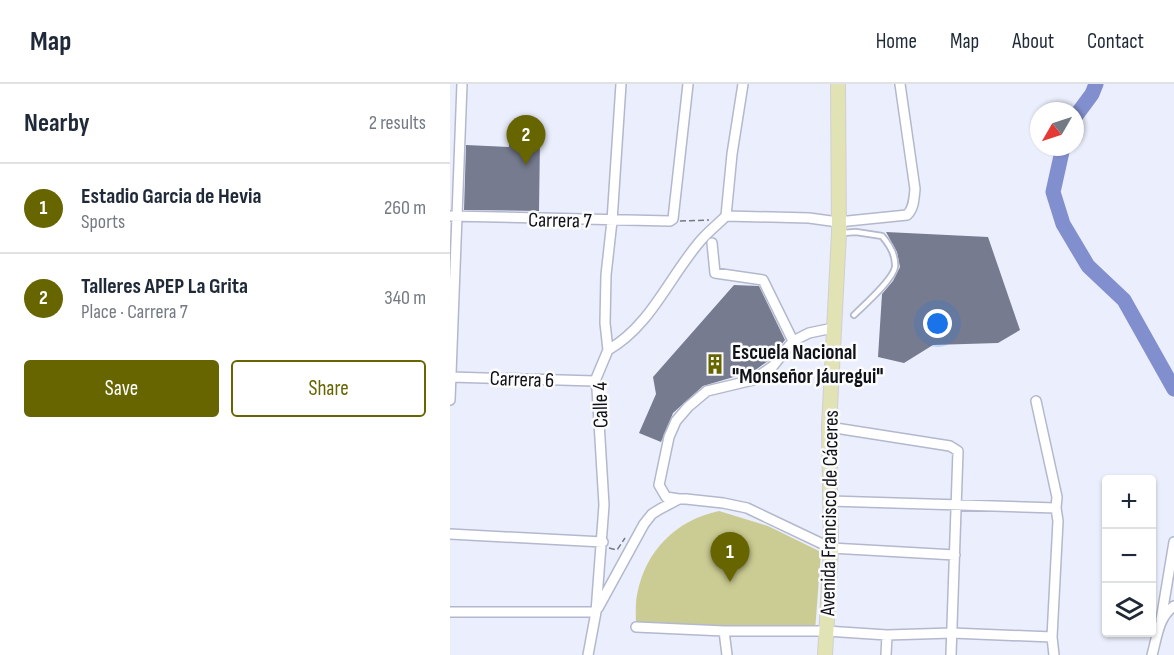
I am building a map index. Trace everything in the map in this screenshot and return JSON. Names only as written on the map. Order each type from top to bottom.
[{"type":"main road","name":"Avenida Francisco de Cáceres","points":[[825,655],[831,548],[829,427],[839,228],[838,84]]},
{"type":"street","points":[[450,400],[454,217],[462,84]]},
{"type":"street","name":"Calle 4","points":[[588,655],[596,612],[604,505],[595,381],[608,351],[605,294],[621,84]]},
{"type":"street","points":[[670,221],[673,219],[688,84]]},
{"type":"street","points":[[608,351],[639,325],[701,239],[724,218],[742,84]]},
{"type":"street","points":[[724,218],[809,218],[839,228],[900,217],[910,212],[915,189],[900,84]]},
{"type":"street","points":[[450,115],[461,116]]},
{"type":"street","name":"Carrera 7","points":[[454,217],[670,221]]},
{"type":"street","points":[[712,243],[715,273],[763,280],[793,341]]},
{"type":"street","points":[[833,328],[809,333],[793,341],[773,366],[753,380],[707,391],[688,407],[676,421],[669,437],[660,485],[666,497],[747,508],[831,548],[955,555]]},
{"type":"street","name":"Carrera 6","points":[[451,377],[595,381]]},
{"type":"street","points":[[1036,401],[1057,497],[1053,655]]},
{"type":"street","points":[[829,427],[950,446],[958,451],[951,655]]},
{"type":"street","points":[[450,612],[596,612],[644,524],[652,514],[679,499]]},
{"type":"street","points":[[830,501],[1056,508]]},
{"type":"street","points":[[450,534],[603,542]]},
{"type":"street","points":[[1152,655],[1161,620],[1174,542]]},
{"type":"street","points":[[1161,620],[1174,606]]},
{"type":"street","points":[[636,627],[724,631],[826,631],[887,635],[952,633],[1052,637]]},
{"type":"street","points":[[724,631],[727,655]]},
{"type":"street","points":[[886,655],[887,635]]},
{"type":"lane","points":[[839,228],[882,236],[889,244],[894,259],[895,266],[891,276],[854,315]]},
{"type":"path","points":[[670,221],[724,218]]},
{"type":"green space","points":[[719,511],[768,526],[821,552],[815,631],[636,627],[637,595],[641,579],[655,551],[676,530],[703,515]]},
{"type":"building","points":[[509,136],[540,138],[539,211],[464,210],[466,145],[509,147]]},
{"type":"building","points":[[886,232],[988,237],[1020,330],[998,343],[933,345],[904,363],[878,357],[882,294],[893,281],[900,267],[897,252]]},
{"type":"building","name":"Escuela Nacional \"Monseñor Jáuregui\"","points":[[734,285],[759,286],[785,340],[768,361],[754,371],[703,386],[673,413],[661,442],[639,433],[656,394],[653,377]]},
{"type":"waterway","points":[[1084,105],[1096,84]]},
{"type":"waterway","points":[[1061,156],[1053,192],[1063,224],[1088,266],[1124,300],[1174,389]]},
{"type":"place","name":"Talleres APEP La Grita","points":[[526,165]]},
{"type":"place","name":"Escuela Nacional \"Monseñor Jáuregui\"","points":[[715,364]]},
{"type":"place","name":"Estadio Garcia de Hevia","points":[[730,582]]}]
